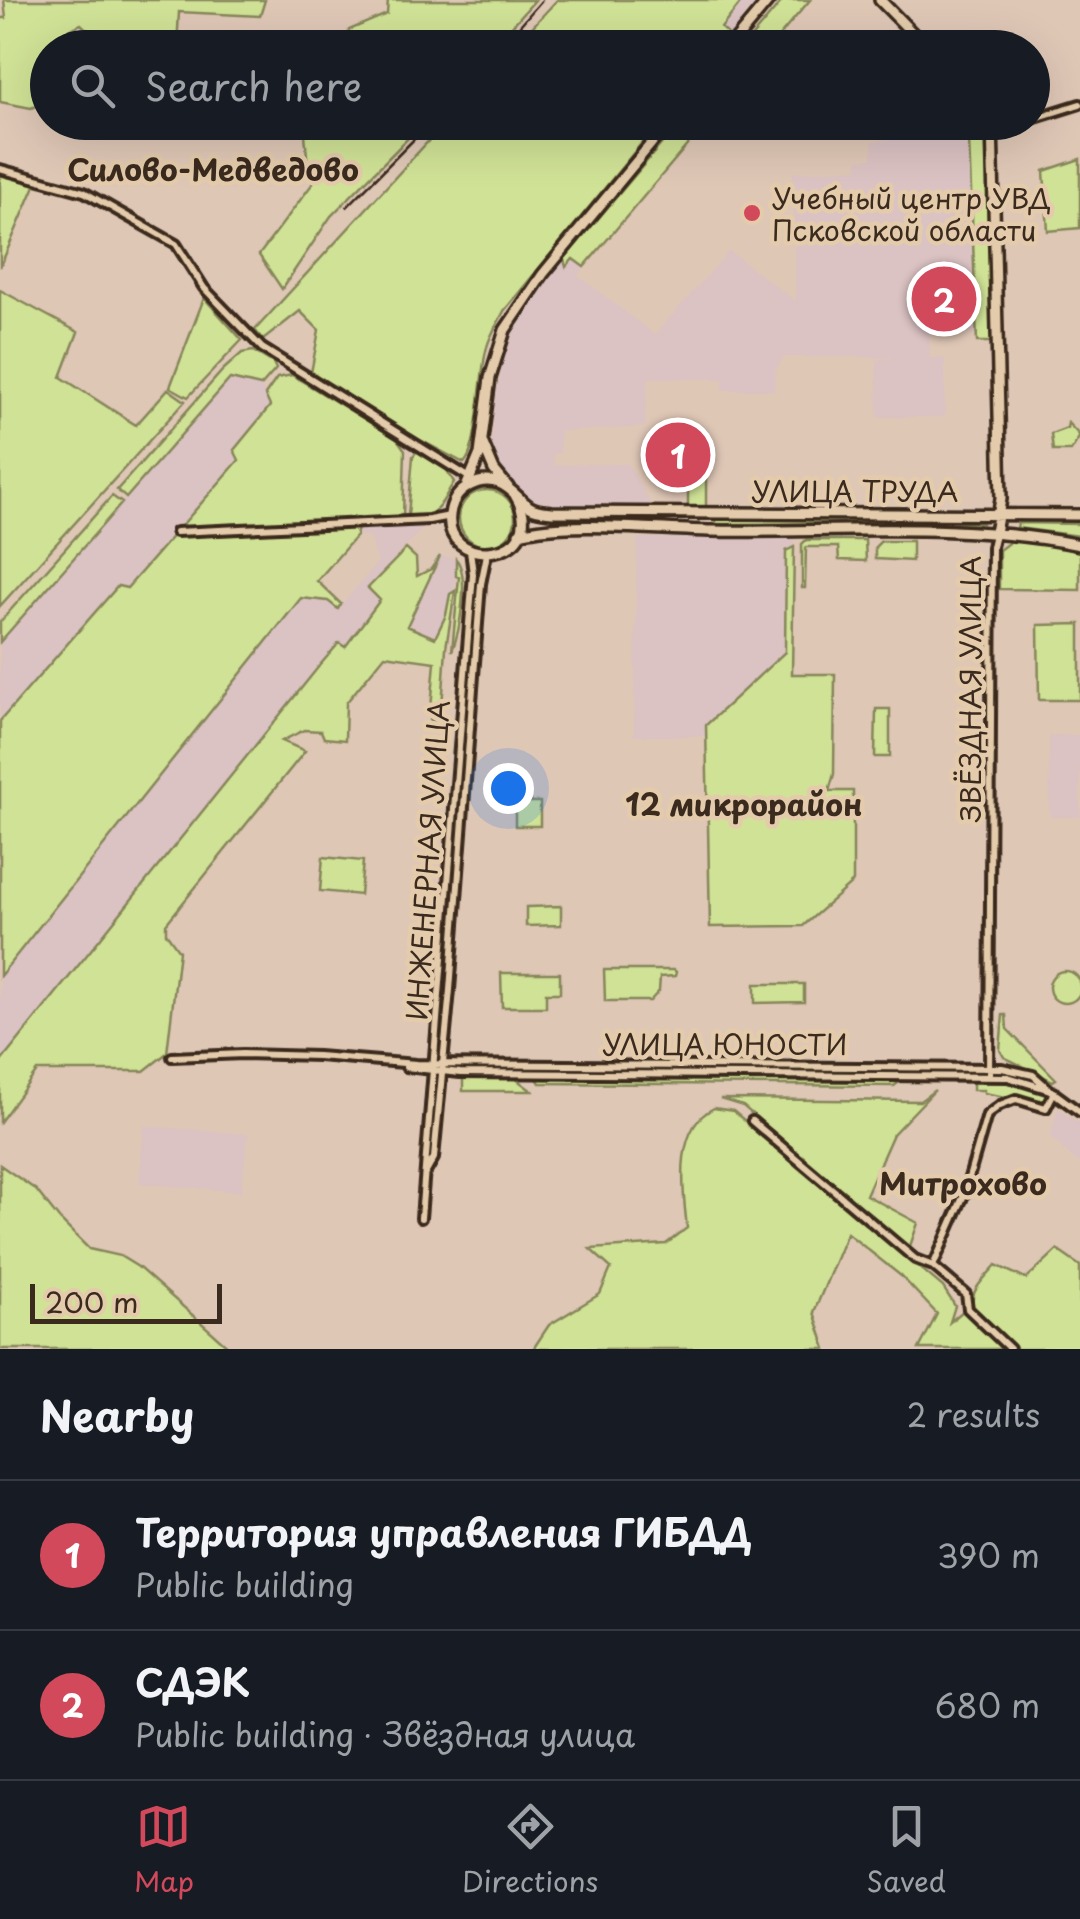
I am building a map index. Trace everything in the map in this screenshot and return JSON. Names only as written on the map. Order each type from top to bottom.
[{"type":"main road","points":[[745,30],[769,0]]},
{"type":"main road","points":[[880,0],[909,30]]},
{"type":"main road","points":[[450,516],[483,442],[490,378],[505,330],[543,274],[653,140]]},
{"type":"main road","name":"ЗВЁЗДНАЯ УЛИЦА","points":[[993,140],[1000,512],[995,532]]},
{"type":"main road","points":[[470,550],[487,554],[502,550],[520,533],[523,513],[513,492],[494,470],[483,442]]},
{"type":"main road","points":[[468,483],[488,481],[513,492]]},
{"type":"main road","name":"УЛИЦА ТРУДА","points":[[513,492],[533,509],[552,512],[1080,515]]},
{"type":"main road","name":"ИНЖЕНЕРНАЯ УЛИЦА","points":[[450,516],[457,538],[470,550]]},
{"type":"main road","name":"УЛИЦА ТРУДА","points":[[520,533],[546,529],[995,532],[1080,545]]},
{"type":"street","points":[[1050,114],[1080,104]]},
{"type":"street","points":[[0,169],[84,192],[176,244],[204,288],[264,350],[468,483]]},
{"type":"street","points":[[176,532],[450,516]]},
{"type":"street","name":"ЗВЁЗДНАЯ УЛИЦА","points":[[989,1072],[995,532]]},
{"type":"street","name":"ИНЖЕНЕРНАЯ УЛИЦА","points":[[422,1218],[424,1175],[434,1158],[473,574],[470,550]]},
{"type":"street","name":"ИНЖЕНЕРНАЯ УЛИЦА","points":[[438,1067],[487,554]]},
{"type":"street","name":"УЛИЦА ЮНОСТИ","points":[[172,1057],[318,1056],[438,1067],[989,1072],[1052,1091],[1080,1112]]},
{"type":"street","points":[[933,1266],[964,1195],[986,1116],[1000,1105],[1016,1100],[1046,1108],[1052,1091]]},
{"type":"street","points":[[752,1120],[915,1259],[933,1266],[966,1294],[968,1309],[1010,1349]]},
{"type":"shaded area","points":[[743,0],[760,0],[735,30],[720,28]]},
{"type":"shaded area","points":[[969,140],[977,333],[930,335],[929,358],[945,358],[945,417],[878,417],[877,359],[900,357],[783,357],[775,371],[774,390],[723,390],[723,379],[648,378],[645,427],[560,431],[560,453],[553,453],[554,465],[628,464],[653,508],[570,508],[534,500],[505,478],[491,451],[495,398],[509,337],[518,318],[564,259],[573,258],[584,267],[578,276],[655,335],[729,251],[796,302],[793,173],[858,168],[858,160],[872,158],[872,142]]},
{"type":"shaded area","points":[[230,379],[261,386],[271,405],[234,449],[240,460],[127,588],[117,586],[0,720],[0,642]]},
{"type":"shaded area","points":[[424,516],[424,527],[368,587],[381,599],[345,647],[320,665],[0,1063],[0,976],[301,597],[328,601],[338,609],[378,562],[370,536],[354,535],[361,519]]},
{"type":"shaded area","points":[[637,538],[794,538],[792,675],[771,664],[707,724],[706,736],[634,736]]},
{"type":"shaded area","points":[[440,556],[456,559],[455,591],[450,594],[435,638],[406,625]]},
{"type":"shaded area","points":[[1080,735],[1080,817],[1050,817],[1049,736]]},
{"type":"shaded area","points":[[1058,1109],[1080,1124],[1080,1164],[1050,1137]]},
{"type":"shaded area","points":[[144,1126],[248,1134],[241,1192],[139,1183]]},
{"type":"green space","points":[[4,0],[265,0],[260,16],[179,12],[178,30],[88,30],[81,24],[69,30],[30,30],[30,108],[0,102],[0,18],[6,18]]},
{"type":"green space","points":[[388,0],[535,0],[508,30],[349,30],[387,14]]},
{"type":"green space","points":[[557,0],[743,0],[723,30],[530,30]]},
{"type":"green space","points":[[783,0],[810,0],[784,30],[757,30]]},
{"type":"green space","points":[[306,140],[406,140],[331,216],[282,289],[259,255],[313,183]]},
{"type":"green space","points":[[429,140],[644,140],[504,311],[487,347],[473,443],[464,463],[403,431],[311,373],[319,330],[300,311],[263,340],[255,330]]},
{"type":"green space","points":[[665,140],[692,140],[584,267],[573,259],[566,267],[564,259]]},
{"type":"green space","points":[[969,140],[985,140],[993,342],[977,342]]},
{"type":"green space","points":[[1080,159],[1080,228],[1048,231],[1044,171]]},
{"type":"green space","points":[[0,171],[37,181],[0,267]]},
{"type":"green space","points":[[0,290],[78,332],[61,377],[136,425],[168,389],[185,401],[0,606]]},
{"type":"green space","points":[[204,298],[242,340],[188,397],[170,387]]},
{"type":"green space","points":[[253,351],[276,369],[261,386],[230,379],[126,498],[117,490],[223,370],[242,353]]},
{"type":"green space","points":[[292,375],[397,439],[405,450],[403,517],[360,520],[356,536],[317,581],[341,604],[338,609],[328,601],[301,598],[0,976],[0,721],[118,586],[127,588],[239,460],[234,450],[270,406],[265,395],[277,378]]},
{"type":"green space","points":[[1068,423],[1080,436],[1071,451],[1053,451],[1051,434],[1067,428]]},
{"type":"green space","points":[[417,451],[445,467],[454,482],[433,512],[408,516],[413,456]]},
{"type":"green space","points":[[706,479],[706,507],[688,507],[688,480]]},
{"type":"green space","points":[[487,490],[507,498],[515,518],[507,538],[487,546],[467,538],[459,518],[467,498]]},
{"type":"green space","points":[[112,496],[122,503],[0,642],[0,622]]},
{"type":"green space","points":[[716,519],[981,520],[982,523],[716,524]]},
{"type":"green space","points":[[1018,523],[1080,524],[1080,536],[1017,528]]},
{"type":"green space","points":[[806,540],[865,540],[866,561],[839,560],[838,547],[806,547],[802,588],[802,544]]},
{"type":"green space","points":[[881,541],[912,541],[912,561],[875,559],[875,547]]},
{"type":"green space","points":[[1011,541],[1041,542],[1080,552],[1080,590],[999,589],[999,550]]},
{"type":"green space","points":[[794,547],[792,674],[835,674],[834,774],[829,791],[853,791],[853,882],[803,926],[710,927],[706,725],[785,652],[786,551]]},
{"type":"green space","points":[[406,549],[416,558],[417,576],[431,569],[440,556],[407,626],[435,638],[450,594],[455,591],[441,722],[430,720],[435,662],[385,655],[346,703],[345,740],[324,738],[321,731],[304,730],[282,741],[305,751],[166,924],[166,933],[179,951],[167,1053],[144,1071],[37,1071],[0,1122],[0,1063],[320,665],[339,643],[345,647],[380,600],[368,588]]},
{"type":"green space","points":[[456,559],[463,590],[452,651],[459,577]]},
{"type":"green space","points":[[1080,624],[1080,700],[1039,700],[1038,625]]},
{"type":"green space","points":[[876,709],[890,709],[890,757],[875,757]]},
{"type":"green space","points":[[515,802],[540,802],[540,826],[515,826]]},
{"type":"green space","points":[[323,857],[363,861],[360,895],[320,891]]},
{"type":"green space","points":[[561,906],[561,925],[526,926],[526,907]]},
{"type":"green space","points":[[604,970],[676,972],[675,976],[660,977],[659,991],[650,1001],[605,1001]]},
{"type":"green space","points":[[1065,971],[1076,976],[1081,987],[1076,998],[1065,1003],[1054,998],[1049,987],[1054,976]]},
{"type":"green space","points":[[501,973],[560,973],[560,993],[546,993],[546,1007],[502,1007]]},
{"type":"green space","points":[[755,984],[804,984],[804,1002],[755,1003]]},
{"type":"green space","points":[[1003,1015],[1007,1029],[1056,1079],[1053,1081],[1004,1057],[1000,1050]]},
{"type":"green space","points":[[541,1076],[894,1079],[898,1083],[540,1083]]},
{"type":"green space","points":[[463,1077],[516,1079],[532,1091],[463,1091]]},
{"type":"green space","points":[[973,1080],[1014,1081],[1047,1094],[1043,1104],[984,1093],[973,1090]]},
{"type":"green space","points":[[935,1090],[893,1134],[866,1195],[918,1223],[909,1249],[743,1106],[720,1099],[920,1101]]},
{"type":"green space","points":[[714,1108],[733,1111],[943,1287],[955,1306],[950,1322],[963,1311],[1004,1349],[919,1349],[937,1314],[901,1276],[847,1233],[814,1312],[826,1349],[533,1349],[549,1325],[600,1294],[611,1268],[590,1249],[666,1244],[687,1228],[683,1179],[686,1145],[701,1117]]},
{"type":"green space","points":[[0,1165],[36,1190],[89,1249],[120,1256],[138,1267],[231,1349],[0,1349]]},
{"type":"green space","points":[[1057,1250],[1080,1266],[1080,1349],[1015,1349],[973,1308],[976,1290],[996,1265],[1026,1279]]},
{"type":"railway","points":[[516,30],[542,0]]},
{"type":"railway","points":[[347,207],[413,140]]},
{"type":"place","name":"Учебный центр УВД Псковской области","points":[[752,213]]},
{"type":"place","name":"СДЭК","points":[[944,299]]},
{"type":"place","name":"Территория управления ГИБДД","points":[[678,455]]},
{"type":"district","name":"Силово-Медведово","points":[[213,168]]},
{"type":"district","name":"12 микрорайон","points":[[744,803]]},
{"type":"district","name":"Митрохово","points":[[963,1182]]}]
